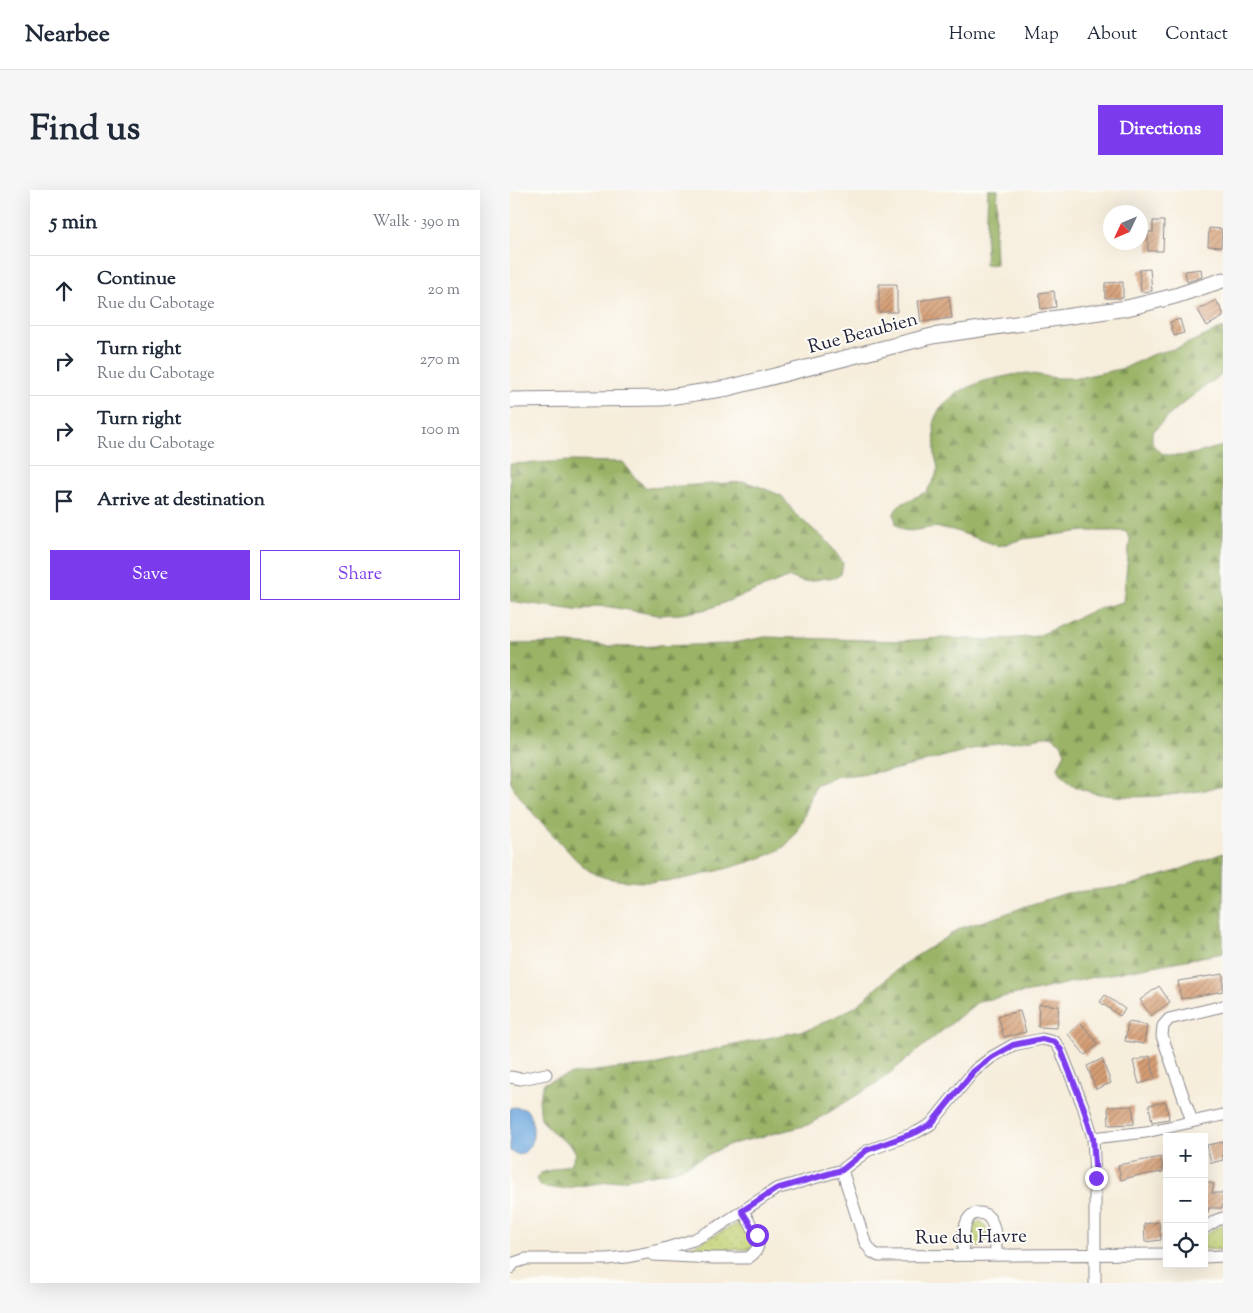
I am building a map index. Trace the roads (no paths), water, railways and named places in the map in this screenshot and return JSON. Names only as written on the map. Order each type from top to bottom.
[{"type":"main road","name":"Rue Beaubien","points":[[510,400],[662,398],[728,388],[932,336],[1127,308],[1175,296],[1223,280]]},
{"type":"street","points":[[1192,1121],[1162,1036],[1163,1026],[1169,1019],[1223,1006]]},
{"type":"street","points":[[510,1268],[514,1263],[526,1259],[606,1259],[642,1254],[693,1240],[718,1227],[776,1189],[842,1170],[867,1150],[909,1136],[931,1124],[974,1071],[992,1057],[1013,1045],[1042,1039],[1055,1042],[1061,1050],[1083,1106],[1093,1138],[1096,1178],[1095,1283]]},
{"type":"street","points":[[510,1077],[521,1080],[546,1074]]},
{"type":"street","points":[[1093,1138],[1146,1132],[1223,1115]]},
{"type":"street","name":"Rue du Havre","points":[[842,1170],[865,1242],[872,1252],[879,1256],[1163,1253]]},
{"type":"street","points":[[642,1254],[748,1258],[758,1249],[760,1242],[742,1211]]},
{"type":"street","points":[[963,1255],[966,1223],[970,1216],[976,1213],[985,1214],[995,1230],[996,1255]]},
{"type":"street","points":[[1208,1226],[1223,1218]]},
{"type":"street","points":[[1208,1257],[1223,1256]]},
{"type":"water","points":[[513,1107],[526,1109],[533,1127],[532,1141],[529,1147],[519,1155],[510,1151],[510,1109]]}]
